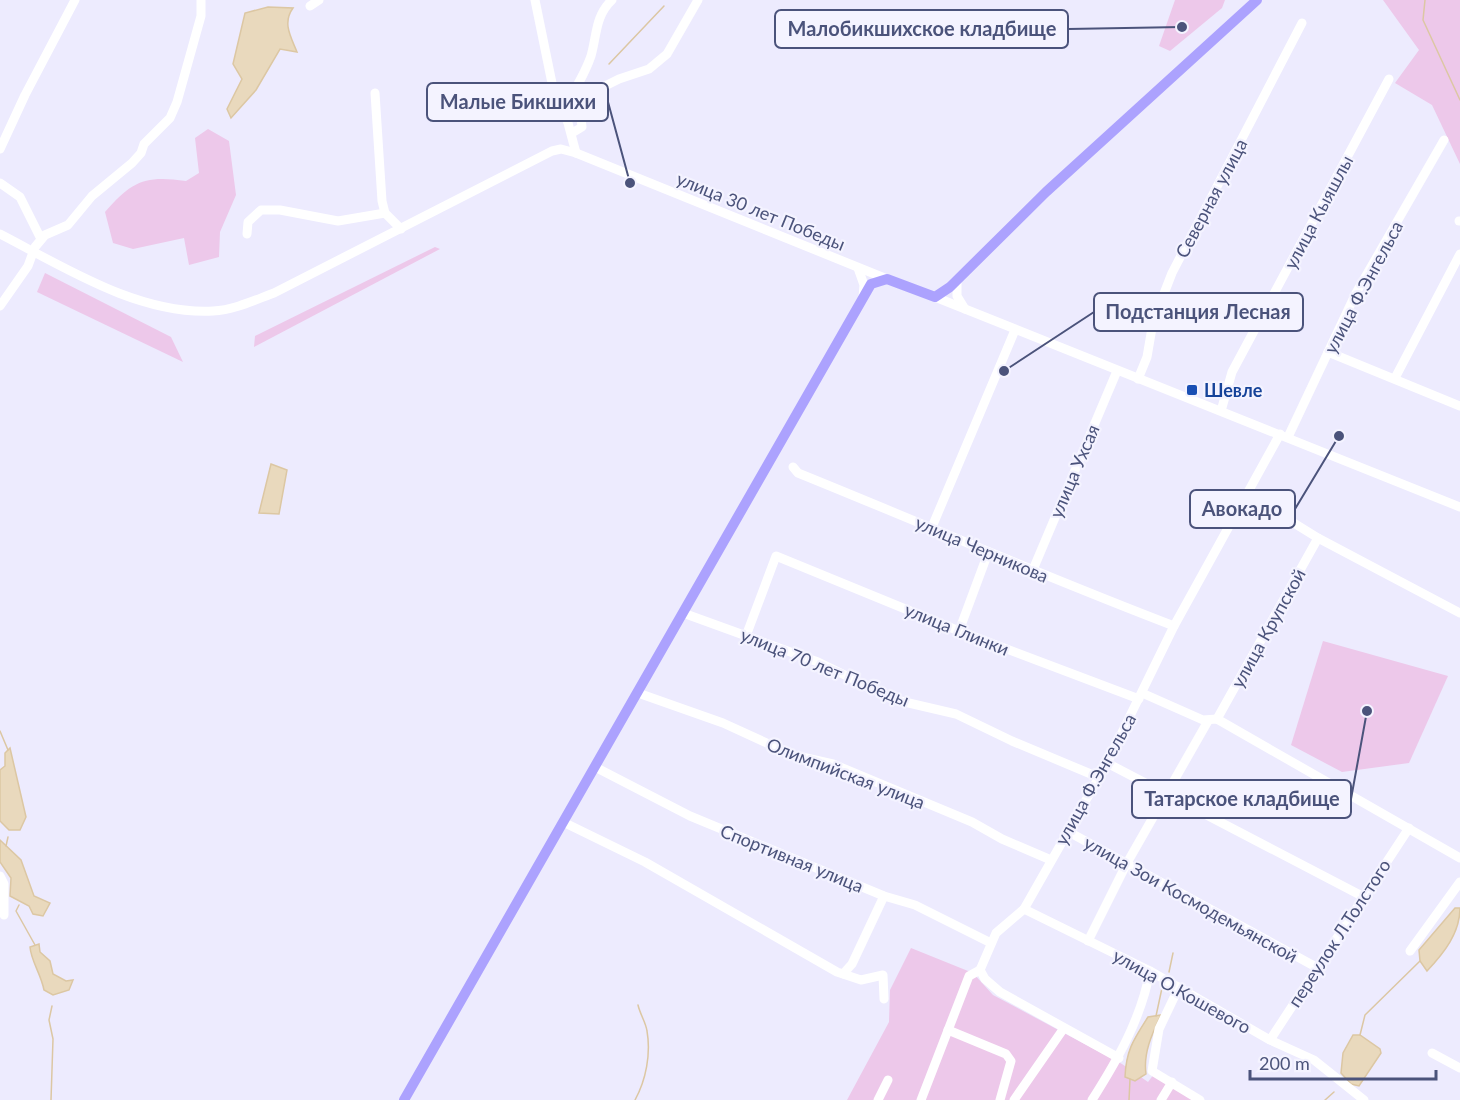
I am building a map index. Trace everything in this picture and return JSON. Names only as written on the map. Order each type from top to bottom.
[{"type":"main road","points":[[935,297],[957,282],[1046,192],[1257,0]]},
{"type":"main road","points":[[404,1100],[871,284],[887,279]]},
{"type":"main road","name":"улица 30 лет Победы","points":[[887,279],[935,297]]},
{"type":"street","points":[[0,149],[25,95],[75,0]]},
{"type":"street","points":[[0,306],[27,266],[41,239],[68,225],[92,196],[132,163],[144,144],[170,118],[177,102],[201,16],[201,0]]},
{"type":"street","points":[[310,6],[319,0]]},
{"type":"street","points":[[0,234],[111,289],[151,302],[213,311],[242,305],[274,293],[552,151],[561,149],[576,153],[572,133],[553,88],[535,0]]},
{"type":"street","points":[[562,111],[578,86],[591,56],[598,20],[612,0]]},
{"type":"street","points":[[572,133],[582,127],[580,108],[590,94],[619,79],[649,69],[667,54],[698,0]]},
{"type":"street","name":"Северная улица","points":[[1138,379],[1148,352],[1153,321],[1168,280],[1302,23]]},
{"type":"street","name":"улица Кыяшлы","points":[[1221,411],[1232,372],[1389,79]]},
{"type":"street","points":[[375,93],[382,201],[386,213],[401,229]]},
{"type":"street","name":"улица Ф.Энгельса","points":[[921,1100],[969,976],[980,970],[991,944],[1004,923],[1024,909],[1107,763],[1174,626],[1247,494],[1284,436],[1356,293],[1444,140]]},
{"type":"street","name":"улица 30 лет Победы","points":[[576,153],[887,279]]},
{"type":"street","points":[[0,183],[20,197],[41,239]]},
{"type":"street","points":[[247,234],[248,222],[261,210],[280,210],[338,221],[386,213]]},
{"type":"street","points":[[1395,378],[1460,254]]},
{"type":"street","points":[[858,268],[864,285],[863,298]]},
{"type":"street","points":[[957,282],[957,296],[965,309]]},
{"type":"street","points":[[935,297],[1460,506]]},
{"type":"street","points":[[932,527],[1016,330]]},
{"type":"street","points":[[1328,351],[1460,406]]},
{"type":"street","name":"улица Ухсая","points":[[1032,572],[1117,371]]},
{"type":"street","name":"улица Черникова","points":[[793,467],[798,473],[932,527],[988,554],[1174,626]]},
{"type":"street","points":[[1247,494],[1318,538],[1460,613]]},
{"type":"street","name":"улица Крупской","points":[[1088,941],[1128,863],[1318,538]]},
{"type":"street","points":[[959,631],[988,554]]},
{"type":"street","name":"улица Глинки","points":[[746,636],[776,556],[959,631],[1212,720],[1460,858]]},
{"type":"street","name":"улица 70 лет Победы","points":[[683,613],[818,662],[896,700],[956,714],[1012,741],[1098,777]]},
{"type":"street","name":"Олимпийская улица","points":[[638,693],[723,723],[793,755],[833,764],[972,822],[1002,839],[1051,860]]},
{"type":"street","points":[[1107,763],[1362,896]]},
{"type":"street","name":"Спортивная улица","points":[[595,767],[690,816],[884,896],[915,905],[991,944]]},
{"type":"street","points":[[563,822],[645,862],[843,974],[861,980],[883,975],[884,999]]},
{"type":"street","name":"переулок Л.Толстого","points":[[1269,1040],[1409,828]]},
{"type":"street","name":"улица Зои Космодемьянской","points":[[1067,831],[1316,967]]},
{"type":"street","points":[[0,876],[4,884],[4,915]]},
{"type":"street","points":[[1410,951],[1460,882]]},
{"type":"street","points":[[843,974],[857,955],[884,896]]},
{"type":"street","name":"улица О.Кошевого","points":[[1024,909],[1150,971],[1269,1040],[1314,1060],[1364,1100]]},
{"type":"street","points":[[980,970],[985,979],[1000,992],[1119,1058]]},
{"type":"street","points":[[1092,1100],[1119,1058],[1144,1000],[1150,971]]},
{"type":"street","points":[[1179,987],[1159,1029],[1152,1071],[1200,1100]]},
{"type":"street","points":[[1014,1100],[1064,1028]]},
{"type":"street","points":[[948,1030],[1006,1054],[1011,1061],[1000,1100]]},
{"type":"street","points":[[1432,1053],[1460,1068]]},
{"type":"street","points":[[878,1100],[888,1080]]},
{"type":"street","points":[[1161,1100],[1172,1083]]},
{"type":"shaded area","points":[[1175,0],[1225,0],[1222,8],[1170,51],[1159,46]]},
{"type":"shaded area","points":[[1383,0],[1460,0],[1460,164],[1432,105],[1395,83],[1419,50]]},
{"type":"shaded area","points":[[268,7],[293,8],[288,25],[297,52],[280,49],[256,90],[231,118],[227,109],[242,79],[233,64],[245,13]]},
{"type":"shaded area","points":[[208,129],[229,141],[236,195],[220,232],[219,257],[189,265],[184,238],[133,249],[113,243],[105,212],[123,193],[140,183],[160,179],[186,181],[199,173],[195,138]]},
{"type":"shaded area","points":[[435,247],[440,249],[254,347],[255,336]]},
{"type":"shaded area","points":[[45,273],[171,337],[183,362],[37,292]]},
{"type":"shaded area","points":[[271,464],[287,470],[279,514],[259,513]]},
{"type":"shaded area","points":[[1323,641],[1448,676],[1409,763],[1342,772],[1291,745]]},
{"type":"shaded area","points":[[10,748],[26,817],[20,830],[9,830],[0,821],[0,770],[5,766],[5,753]]},
{"type":"shaded area","points":[[0,840],[21,860],[34,896],[50,903],[43,916],[33,914],[29,906],[10,896],[11,878],[0,862]]},
{"type":"shaded area","points":[[1455,908],[1460,908],[1454,934],[1445,950],[1427,971],[1420,961],[1419,950]]},
{"type":"shaded area","points":[[39,944],[40,952],[50,961],[53,974],[66,981],[73,980],[69,990],[53,995],[44,990],[30,947]]},
{"type":"shaded area","points":[[911,948],[973,973],[993,995],[1122,1064],[1148,1082],[1154,1074],[1194,1100],[847,1100],[889,1022],[890,990]]},
{"type":"shaded area","points":[[1161,1015],[1147,1051],[1146,1074],[1135,1081],[1125,1077],[1129,1052],[1139,1032],[1148,1017]]},
{"type":"shaded area","points":[[1353,1035],[1360,1035],[1380,1049],[1381,1053],[1359,1086],[1351,1084],[1341,1073],[1343,1053]]},
{"type":"waterway","points":[[1425,0],[1423,20],[1460,100]]},
{"type":"waterway","points":[[609,64],[664,6]]},
{"type":"waterway","points":[[0,731],[8,750]]},
{"type":"waterway","points":[[6,846],[8,837]]},
{"type":"waterway","points":[[19,905],[16,911],[35,945]]},
{"type":"waterway","points":[[1169,972],[1173,953]]},
{"type":"waterway","points":[[1360,1035],[1365,1015],[1420,961]]},
{"type":"waterway","points":[[1156,1016],[1162,988]]},
{"type":"waterway","points":[[635,1100],[645,1075],[648,1058],[646,1028],[638,1005]]},
{"type":"waterway","points":[[51,1100],[53,1039],[49,1020],[52,1006]]},
{"type":"waterway","points":[[1129,1100],[1130,1079]]},
{"type":"waterway","points":[[1325,1100],[1334,1092]]},
{"type":"place","name":"Малобикшихское кладбище","points":[[1182,27]]},
{"type":"place","name":"Малые Бикшихи","points":[[630,183]]},
{"type":"place","name":"Подстанция Лесная","points":[[1004,371]]},
{"type":"place","name":"Шевле","points":[[1192,390]]},
{"type":"place","name":"Авокадо","points":[[1339,436]]},
{"type":"place","name":"Татарское кладбище","points":[[1367,711]]}]
